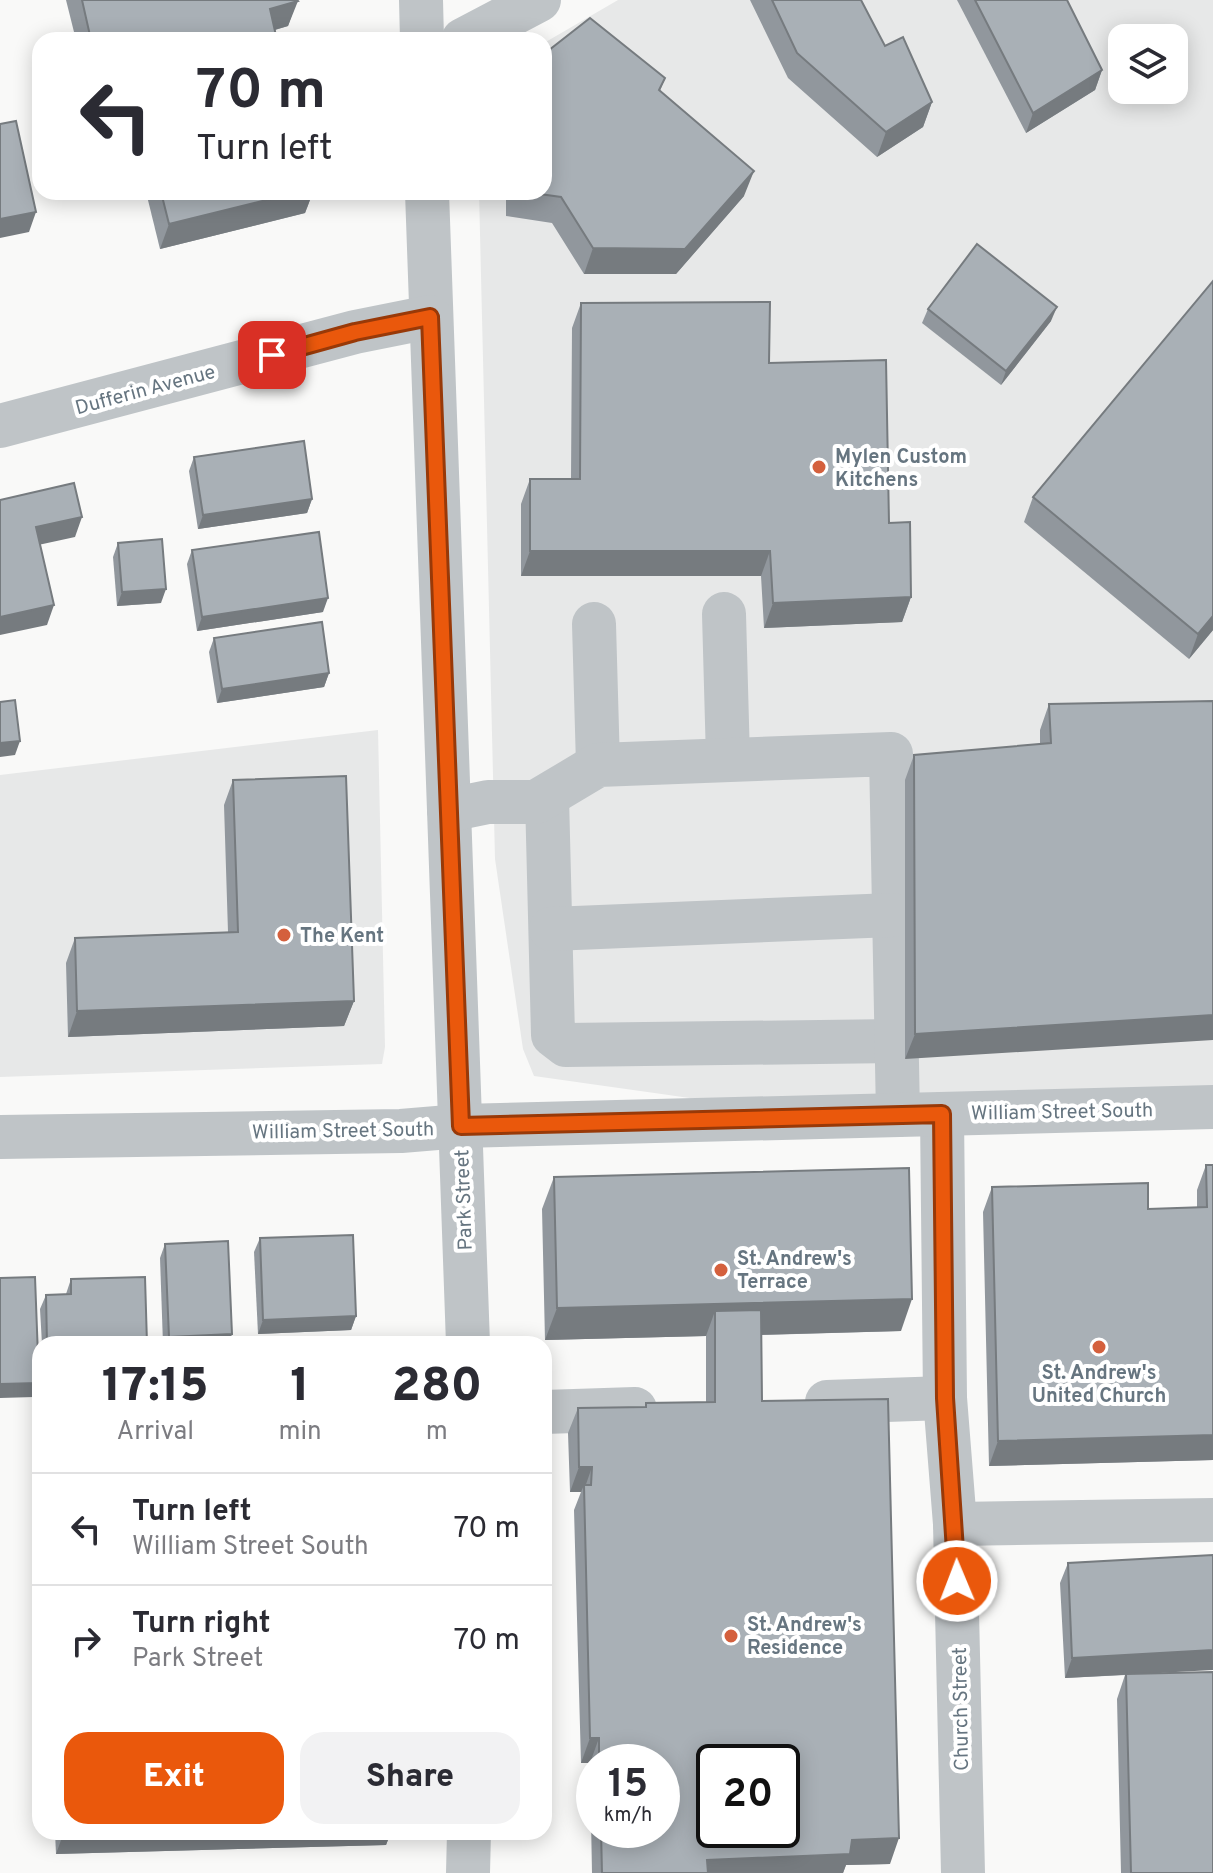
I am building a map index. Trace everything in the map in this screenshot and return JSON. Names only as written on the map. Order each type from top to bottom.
[{"type":"street","points":[[421,0],[422,32]]},
{"type":"street","points":[[478,32],[539,0]]},
{"type":"street","name":"Park Street","points":[[427,200],[468,1336]]},
{"type":"street","name":"Dufferin Avenue","points":[[0,426],[355,332],[430,317]]},
{"type":"street","points":[[724,614],[728,759]]},
{"type":"street","points":[[594,624],[598,765]]},
{"type":"street","points":[[449,810],[488,802],[536,802],[598,765],[891,754],[898,1115]]},
{"type":"street","points":[[547,797],[553,1035],[566,1045],[897,1041]]},
{"type":"street","points":[[551,929],[892,915]]},
{"type":"street","name":"William Street South","points":[[0,1137],[401,1131],[461,1126],[1213,1107]]},
{"type":"street","name":"Church Street","points":[[942,1114],[945,1398],[955,1524],[963,1873]]},
{"type":"street","points":[[791,1403],[945,1398]]},
{"type":"street","points":[[552,1412],[667,1408]]},
{"type":"street","points":[[955,1524],[1213,1520]]},
{"type":"street","points":[[468,1873],[469,1840]]},
{"type":"shaded area","points":[[618,0],[1213,0],[1213,1091],[718,1102],[534,1076],[523,1049],[495,859],[479,200],[552,200],[552,38]]},
{"type":"shaded area","points":[[378,730],[385,1047],[382,1064],[0,1077],[0,775]]},
{"type":"building","points":[[82,0],[298,1],[270,9],[275,32],[89,32]]},
{"type":"building","points":[[772,0],[861,0],[885,46],[903,37],[932,102],[886,132],[797,53]]},
{"type":"building","points":[[975,0],[1067,0],[1102,70],[1033,113]]},
{"type":"building","points":[[590,18],[665,78],[659,90],[754,171],[685,249],[593,248],[561,197],[552,196],[552,48]]},
{"type":"building","points":[[16,121],[36,212],[0,219],[0,124]]},
{"type":"building","points":[[163,200],[266,200],[169,224]]},
{"type":"building","points":[[977,244],[1057,307],[1006,371],[928,309]]},
{"type":"building","points":[[1213,281],[1213,616],[1198,634],[1033,497]]},
{"type":"building","points":[[770,302],[769,363],[886,360],[889,523],[910,522],[911,597],[773,603],[770,551],[530,551],[530,479],[580,479],[581,303]]},
{"type":"building","points":[[304,441],[312,499],[203,515],[194,457]]},
{"type":"building","points":[[74,483],[82,517],[36,527],[54,605],[0,617],[0,500]]},
{"type":"building","points":[[319,532],[328,598],[202,617],[192,550]]},
{"type":"building","points":[[162,539],[166,589],[122,592],[118,543]]},
{"type":"building","points":[[322,622],[329,673],[222,689],[214,638]]},
{"type":"building","points":[[15,700],[20,741],[0,743],[0,702]]},
{"type":"building","points":[[1213,701],[1213,1015],[915,1034],[914,755],[1051,743],[1049,704]]},
{"type":"building","name":"The Kent","points":[[346,776],[354,1001],[77,1011],[75,938],[238,932],[233,780]]},
{"type":"building","name":"St. Andrew's United Church","points":[[1206,1165],[1213,1165],[1213,1435],[998,1441],[992,1187],[1148,1183],[1148,1209],[1207,1207]]},
{"type":"building","name":"St. Andrew's Terrace","points":[[909,1168],[912,1299],[557,1308],[554,1177]]},
{"type":"building","points":[[353,1235],[356,1316],[263,1320],[260,1238]]},
{"type":"building","points":[[228,1241],[232,1334],[169,1336],[165,1244]]},
{"type":"building","points":[[35,1277],[37,1336],[32,1336],[32,1383],[0,1384],[0,1278]]},
{"type":"building","points":[[145,1277],[147,1336],[47,1336],[46,1295],[71,1294],[71,1279]]},
{"type":"building","name":"St. Andrew's Residence","points":[[761,1310],[762,1401],[888,1399],[899,1838],[852,1840],[850,1854],[707,1860],[708,1873],[602,1873],[601,1848],[680,1848],[680,1744],[599,1744],[599,1738],[590,1738],[584,1485],[591,1485],[592,1467],[579,1467],[578,1408],[715,1402],[715,1311]]},
{"type":"building","points":[[1213,1555],[1213,1650],[1072,1658],[1068,1563]]},
{"type":"building","points":[[1213,1672],[1213,1873],[1131,1873],[1126,1674]]},
{"type":"place","name":"Mylen Custom Kitchens","points":[[819,467]]},
{"type":"place","name":"The Kent","points":[[284,935]]},
{"type":"place","name":"St. Andrew's Terrace","points":[[721,1270]]},
{"type":"place","name":"St. Andrew's United Church","points":[[1099,1347]]},
{"type":"place","name":"St. Andrew's Residence","points":[[731,1636]]},
{"type":"route","points":[[272,355],[355,332],[430,317],[461,1126],[942,1114],[945,1398],[957,1581]]}]
